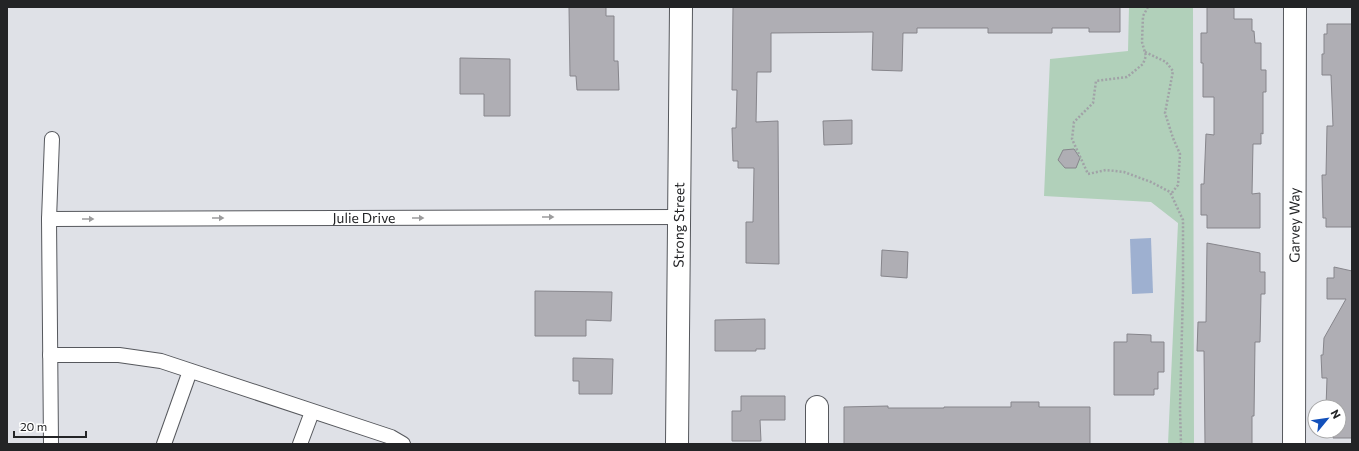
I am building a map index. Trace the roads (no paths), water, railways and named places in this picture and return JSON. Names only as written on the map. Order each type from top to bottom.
[{"type":"street","name":"Strong Street","points":[[677,444],[682,7]]},
{"type":"street","name":"Garvey Way","points":[[1294,444],[1295,7]]},
{"type":"street","points":[[817,407],[817,444]]},
{"type":"lane","points":[[51,444],[49,219],[52,140]]},
{"type":"lane","name":"Julie Drive","points":[[49,219],[680,217]]},
{"type":"lane","points":[[50,354],[126,356],[161,361],[391,438],[403,444]]},
{"type":"lane","points":[[164,444],[190,371]]},
{"type":"lane","points":[[300,444],[312,412]]},
{"type":"water","points":[[1151,238],[1153,293],[1132,294],[1130,239]]}]
